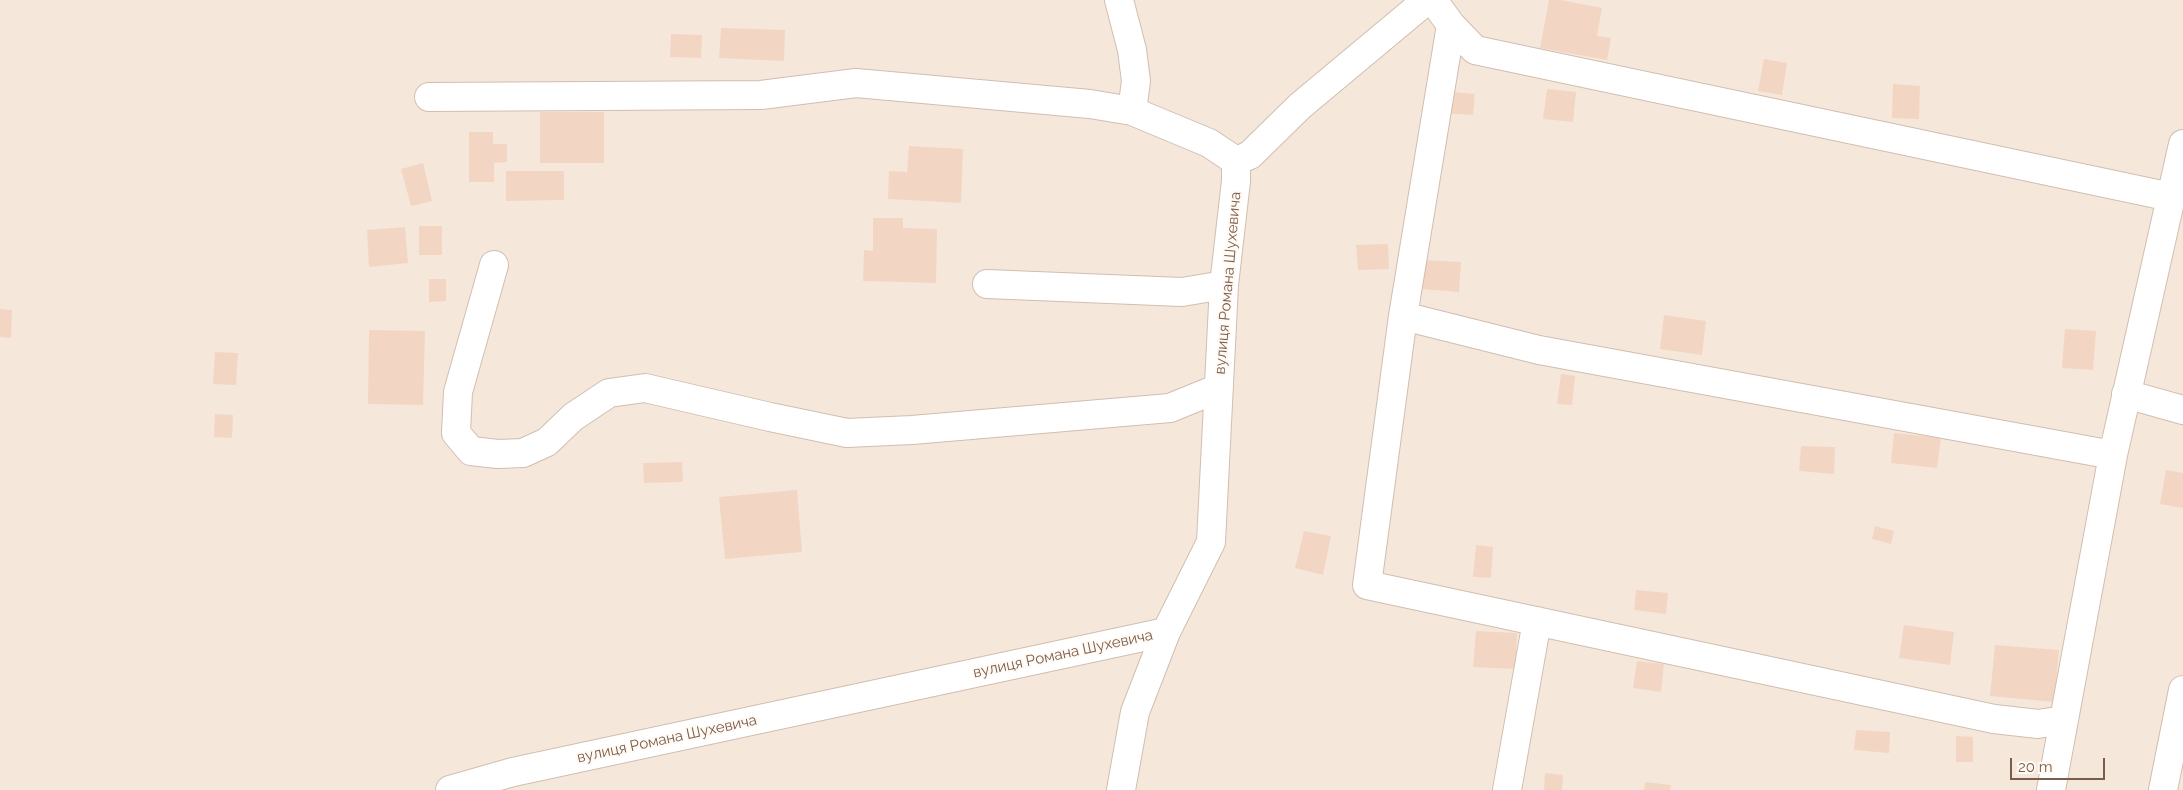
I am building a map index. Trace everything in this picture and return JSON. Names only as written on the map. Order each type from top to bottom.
[{"type":"street","points":[[1118,0],[1132,50],[1136,81],[1132,111]]},
{"type":"street","points":[[429,97],[761,95],[856,83],[1090,104],[1132,111],[1209,143],[1236,160],[1250,155],[1300,106],[1427,0]]},
{"type":"street","points":[[1433,0],[1451,25],[1475,50],[2171,197]]},
{"type":"street","points":[[1451,25],[1403,316],[1367,585],[1994,719],[2038,724],[2064,720]]},
{"type":"street","points":[[2051,790],[2113,455],[2183,144]]},
{"type":"street","name":"вулиця Романа Шухевича","points":[[450,790],[513,772],[1166,632],[1211,542],[1224,285],[1236,181],[1236,160]]},
{"type":"street","points":[[494,265],[458,392],[456,433],[471,451],[498,454],[523,453],[547,442],[573,417],[609,393],[645,388],[847,433],[912,430],[1170,408],[1220,388]]},
{"type":"street","points":[[987,284],[1182,292],[1224,285]]},
{"type":"street","points":[[1403,316],[1539,350],[2113,455]]},
{"type":"street","points":[[2126,394],[2183,410]]},
{"type":"street","points":[[1507,790],[1537,621]]},
{"type":"street","points":[[1121,790],[1135,712],[1166,632]]},
{"type":"street","points":[[2163,790],[2183,690]]},
{"type":"shaded area","points":[[0,0],[2183,0],[2183,790],[0,790]]},
{"type":"building","points":[[1549,0],[1561,0],[1602,8],[1597,36],[1611,38],[1607,60],[1540,48]]},
{"type":"building","points":[[721,28],[785,30],[784,61],[719,58]]},
{"type":"building","points":[[671,34],[702,35],[701,58],[670,57]]},
{"type":"building","points":[[1764,59],[1787,63],[1782,95],[1758,91]]},
{"type":"building","points":[[1893,84],[1920,86],[1919,119],[1892,118]]},
{"type":"building","points":[[1547,89],[1576,92],[1573,122],[1543,119]]},
{"type":"building","points":[[1443,91],[1475,94],[1473,115],[1441,113]]},
{"type":"building","points":[[540,112],[604,112],[604,163],[540,163]]},
{"type":"building","points":[[469,132],[493,132],[493,144],[507,144],[507,162],[494,163],[494,182],[469,182]]},
{"type":"building","points":[[909,146],[963,149],[961,203],[888,199],[889,171],[907,172]]},
{"type":"building","points":[[423,163],[432,201],[411,206],[401,169]]},
{"type":"building","points":[[506,171],[564,171],[564,200],[506,201]]},
{"type":"building","points":[[873,218],[903,218],[903,228],[937,229],[936,283],[863,281],[864,250],[873,251]]},
{"type":"building","points":[[419,226],[442,226],[442,255],[419,255]]},
{"type":"building","points":[[405,227],[408,263],[369,267],[367,230]]},
{"type":"building","points":[[1388,244],[1389,269],[1358,270],[1356,245]]},
{"type":"building","points":[[1422,260],[1461,262],[1459,292],[1421,289]]},
{"type":"building","points":[[429,279],[446,279],[446,301],[429,302]]},
{"type":"building","points":[[0,309],[12,310],[11,338],[0,337]]},
{"type":"building","points":[[1664,315],[1706,321],[1702,355],[1660,349]]},
{"type":"building","points":[[2065,329],[2096,331],[2093,370],[2062,368]]},
{"type":"building","points":[[369,330],[425,331],[423,405],[368,404]]},
{"type":"building","points":[[215,352],[238,353],[236,385],[213,384]]},
{"type":"building","points":[[1561,374],[1575,376],[1572,405],[1557,404]]},
{"type":"building","points":[[215,414],[233,415],[232,438],[214,437]]},
{"type":"building","points":[[1894,433],[1941,438],[1937,468],[1891,463]]},
{"type":"building","points":[[1801,446],[1835,447],[1834,474],[1799,471]]},
{"type":"building","points":[[682,462],[683,482],[644,483],[643,463]]},
{"type":"building","points":[[2166,470],[2183,473],[2183,508],[2160,504]]},
{"type":"building","points":[[797,490],[802,552],[725,559],[719,497]]},
{"type":"building","points":[[1875,526],[1894,531],[1891,544],[1872,539]]},
{"type":"building","points":[[1304,531],[1331,536],[1323,575],[1295,568]]},
{"type":"building","points":[[1476,545],[1493,547],[1491,578],[1473,577]]},
{"type":"building","points":[[1636,590],[1668,593],[1666,614],[1634,610]]},
{"type":"building","points":[[1904,625],[1954,632],[1950,665],[1899,658]]},
{"type":"building","points":[[1476,631],[1517,633],[1515,669],[1473,667]]},
{"type":"building","points":[[1995,645],[2059,650],[2054,702],[1990,696]]},
{"type":"building","points":[[1637,661],[1664,664],[1661,692],[1633,688]]},
{"type":"building","points":[[1856,730],[1890,732],[1889,753],[1854,750]]},
{"type":"building","points":[[1956,736],[1973,737],[1973,762],[1956,762]]},
{"type":"building","points":[[1545,773],[1563,775],[1562,790],[1544,790]]},
{"type":"building","points":[[1645,782],[1671,785],[1670,790],[1644,790]]}]
